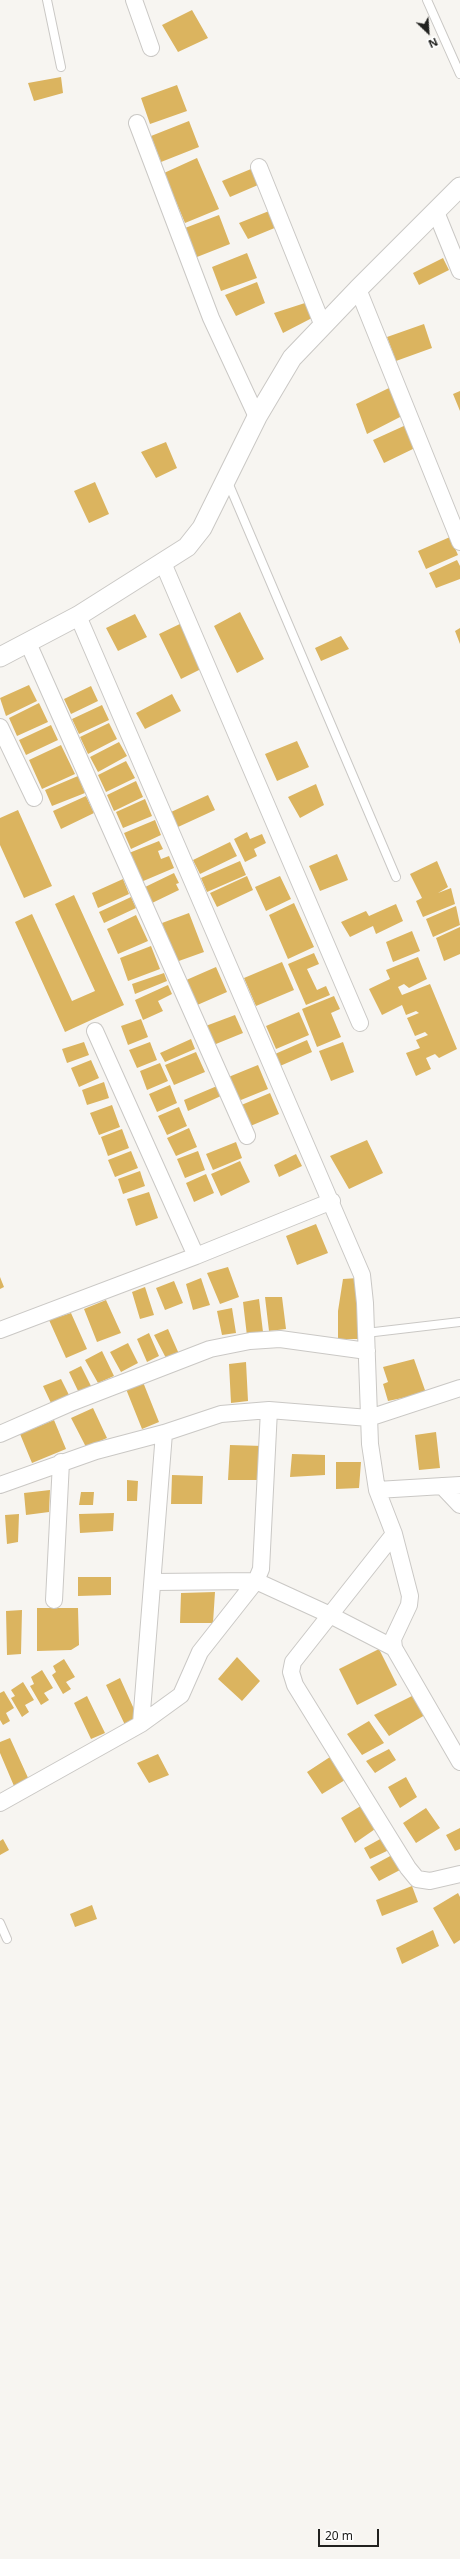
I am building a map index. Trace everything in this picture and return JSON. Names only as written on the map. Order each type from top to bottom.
[{"type":"street","points":[[134,0],[151,48]]},
{"type":"street","points":[[137,123],[211,318],[257,417]]},
{"type":"street","points":[[259,167],[323,326]]},
{"type":"street","points":[[0,657],[78,616],[163,564],[187,547],[202,528],[257,417],[292,358],[358,289],[460,187]]},
{"type":"street","points":[[436,212],[460,271]]},
{"type":"street","points":[[358,289],[460,542]]},
{"type":"street","points":[[163,564],[360,1023]]},
{"type":"street","points":[[78,616],[332,1201],[362,1275],[367,1351],[370,1444],[377,1490],[394,1534],[410,1596],[409,1605],[393,1638],[394,1648],[460,1762]]},
{"type":"street","points":[[28,642],[246,1136]]},
{"type":"street","points":[[0,728],[34,798]]},
{"type":"street","points":[[94,1031],[196,1256]]},
{"type":"street","points":[[0,1330],[196,1256],[332,1201]]},
{"type":"street","points":[[0,1434],[73,1402],[210,1349],[250,1341],[280,1339],[367,1351]]},
{"type":"street","points":[[0,1485],[96,1450],[164,1433],[221,1414],[270,1410],[369,1418],[460,1388]]},
{"type":"street","points":[[0,1803],[141,1724],[180,1695],[200,1652],[256,1581],[261,1569],[270,1410]]},
{"type":"street","points":[[141,1724],[164,1433]]},
{"type":"street","points":[[54,1600],[61,1462]]},
{"type":"street","points":[[377,1490],[460,1485]]},
{"type":"street","points":[[442,1486],[460,1505]]},
{"type":"street","points":[[394,1534],[328,1614],[293,1662],[291,1672],[295,1685],[408,1868],[417,1879],[430,1881],[460,1874]]},
{"type":"street","points":[[153,1582],[256,1581],[328,1614],[394,1648]]},
{"type":"lane","points":[[47,0],[61,67]]},
{"type":"lane","points":[[427,0],[460,74]]},
{"type":"lane","points":[[227,479],[396,877]]},
{"type":"lane","points":[[366,1333],[460,1322]]},
{"type":"lane","points":[[0,1923],[7,1939]]},
{"type":"building","points":[[192,10],[208,38],[178,52],[162,25]]},
{"type":"building","points":[[61,77],[63,93],[34,101],[28,83]]},
{"type":"building","points":[[177,85],[187,111],[150,124],[141,98]]},
{"type":"building","points":[[189,121],[199,147],[161,162],[151,136]]},
{"type":"building","points":[[197,158],[219,209],[185,223],[164,173]]},
{"type":"building","points":[[251,169],[258,185],[230,197],[222,181]]},
{"type":"building","points":[[269,211],[277,227],[248,239],[239,223]]},
{"type":"building","points":[[219,215],[230,244],[197,257],[185,228]]},
{"type":"building","points":[[247,253],[257,278],[221,291],[212,267]]},
{"type":"building","points":[[443,258],[449,270],[419,285],[413,273]]},
{"type":"building","points":[[257,282],[265,303],[236,316],[225,295]]},
{"type":"building","points":[[305,303],[312,318],[283,333],[274,313]]},
{"type":"building","points":[[424,324],[432,348],[396,361],[387,337]]},
{"type":"building","points":[[389,388],[402,416],[367,434],[356,404]]},
{"type":"building","points":[[460,391],[460,411],[453,394]]},
{"type":"building","points":[[406,425],[415,448],[384,463],[373,440]]},
{"type":"building","points":[[166,442],[177,468],[156,478],[141,452]]},
{"type":"building","points":[[95,482],[109,514],[89,523],[74,491]]},
{"type":"building","points":[[450,537],[458,555],[426,569],[418,551]]},
{"type":"building","points":[[457,560],[460,566],[460,579],[436,588],[429,573]]},
{"type":"building","points":[[240,612],[264,659],[237,673],[214,626]]},
{"type":"building","points":[[135,614],[147,637],[118,651],[106,628]]},
{"type":"building","points":[[184,622],[207,666],[181,679],[159,634]]},
{"type":"building","points":[[460,628],[460,644],[455,631]]},
{"type":"building","points":[[341,636],[349,649],[321,661],[315,648]]},
{"type":"building","points":[[29,685],[37,701],[6,716],[0,698]]},
{"type":"building","points":[[91,686],[98,701],[71,714],[64,699]]},
{"type":"building","points":[[172,694],[181,711],[145,729],[136,713]]},
{"type":"building","points":[[39,703],[48,722],[17,736],[9,718]]},
{"type":"building","points":[[102,705],[109,720],[79,734],[72,719]]},
{"type":"building","points":[[109,723],[117,739],[88,754],[80,737]]},
{"type":"building","points":[[51,725],[58,740],[26,755],[19,740]]},
{"type":"building","points":[[297,741],[309,767],[277,781],[265,754]]},
{"type":"building","points":[[119,742],[127,756],[98,772],[90,757]]},
{"type":"building","points":[[61,745],[75,774],[42,789],[29,760]]},
{"type":"building","points":[[126,761],[135,778],[106,792],[98,775]]},
{"type":"building","points":[[78,776],[85,793],[52,806],[45,790]]},
{"type":"building","points":[[136,781],[143,797],[114,811],[107,795]]},
{"type":"building","points":[[316,784],[324,805],[300,818],[288,797]]},
{"type":"building","points":[[208,795],[215,810],[178,827],[171,812]]},
{"type":"building","points":[[86,796],[94,813],[61,829],[53,811]]},
{"type":"building","points":[[145,799],[152,816],[123,828],[116,812]]},
{"type":"building","points":[[18,810],[52,886],[24,898],[0,845],[0,818]]},
{"type":"building","points":[[155,820],[161,835],[131,849],[124,833]]},
{"type":"building","points":[[247,832],[250,839],[262,834],[266,843],[254,849],[257,856],[245,862],[234,839]]},
{"type":"building","points":[[159,841],[163,849],[158,851],[161,859],[169,856],[174,868],[141,882],[129,853]]},
{"type":"building","points":[[230,842],[237,856],[200,874],[193,860]]},
{"type":"building","points":[[337,854],[348,880],[320,891],[309,866]]},
{"type":"building","points":[[240,861],[246,875],[207,892],[201,878]]},
{"type":"building","points":[[437,861],[448,887],[438,893],[451,888],[455,904],[423,917],[416,901],[422,898],[410,874]]},
{"type":"building","points":[[174,873],[179,883],[176,884],[179,890],[150,904],[143,888]]},
{"type":"building","points":[[247,876],[253,890],[217,907],[210,893]]},
{"type":"building","points":[[280,876],[291,899],[266,911],[255,887]]},
{"type":"building","points":[[123,879],[129,894],[98,908],[92,893]]},
{"type":"building","points":[[74,895],[124,1005],[65,1032],[15,922],[32,914],[72,1001],[95,991],[55,904]]},
{"type":"building","points":[[131,897],[136,908],[104,923],[99,912]]},
{"type":"building","points":[[294,903],[314,947],[288,959],[269,915]]},
{"type":"building","points":[[396,904],[403,921],[376,934],[373,926],[350,937],[341,922],[366,911],[369,916]]},
{"type":"building","points":[[456,906],[460,925],[433,937],[426,919]]},
{"type":"building","points":[[189,913],[204,952],[176,962],[162,923]]},
{"type":"building","points":[[136,915],[148,941],[118,954],[107,929]]},
{"type":"building","points":[[460,927],[460,954],[444,961],[436,938]]},
{"type":"building","points":[[412,931],[420,951],[393,962],[386,942]]},
{"type":"building","points":[[151,946],[160,969],[128,981],[120,958]]},
{"type":"building","points":[[314,953],[319,964],[307,969],[317,990],[326,986],[330,995],[306,1005],[288,964]]},
{"type":"building","points":[[418,957],[427,979],[409,988],[404,984],[398,987],[402,995],[430,984],[457,1049],[439,1058],[435,1054],[426,1058],[431,1069],[416,1076],[406,1053],[420,1048],[416,1040],[428,1035],[425,1032],[415,1036],[407,1018],[419,1013],[416,1011],[406,1015],[402,1005],[382,1015],[369,989],[390,979],[386,970]]},
{"type":"building","points":[[282,962],[294,990],[256,1006],[244,978]]},
{"type":"building","points":[[216,967],[227,992],[195,1006],[184,981]]},
{"type":"building","points":[[164,973],[167,981],[135,994],[132,984]]},
{"type":"building","points":[[168,985],[172,994],[158,1001],[163,1011],[143,1020],[135,1000]]},
{"type":"building","points":[[334,996],[340,1009],[331,1013],[341,1037],[317,1047],[302,1009]]},
{"type":"building","points":[[299,1012],[309,1035],[276,1049],[266,1026]]},
{"type":"building","points":[[235,1015],[243,1033],[211,1046],[203,1027]]},
{"type":"building","points":[[141,1019],[148,1037],[128,1045],[121,1026]]},
{"type":"building","points":[[191,1039],[195,1049],[165,1062],[160,1053]]},
{"type":"building","points":[[307,1040],[312,1052],[280,1066],[275,1054]]},
{"type":"building","points":[[84,1042],[89,1055],[67,1063],[62,1049]]},
{"type":"building","points":[[150,1042],[157,1060],[137,1068],[129,1050]]},
{"type":"building","points":[[343,1042],[354,1072],[331,1081],[319,1051]]},
{"type":"building","points":[[196,1052],[205,1072],[174,1085],[165,1065]]},
{"type":"building","points":[[91,1060],[99,1078],[79,1087],[71,1068]]},
{"type":"building","points":[[160,1063],[168,1081],[147,1090],[140,1071]]},
{"type":"building","points":[[258,1065],[268,1089],[236,1102],[226,1078]]},
{"type":"building","points":[[104,1082],[109,1098],[87,1105],[82,1090]]},
{"type":"building","points":[[170,1085],[177,1103],[157,1112],[149,1094]]},
{"type":"building","points":[[217,1086],[221,1096],[188,1111],[184,1100]]},
{"type":"building","points":[[270,1093],[279,1114],[248,1127],[239,1106]]},
{"type":"building","points":[[112,1105],[120,1127],[99,1135],[90,1113]]},
{"type":"building","points":[[179,1107],[187,1126],[167,1135],[158,1116]]},
{"type":"building","points":[[189,1128],[197,1147],[176,1156],[167,1138]]},
{"type":"building","points":[[122,1129],[129,1148],[108,1156],[101,1137]]},
{"type":"building","points":[[367,1140],[383,1173],[349,1189],[330,1156]]},
{"type":"building","points":[[236,1142],[242,1158],[213,1170],[206,1154]]},
{"type":"building","points":[[131,1151],[138,1168],[115,1177],[108,1160]]},
{"type":"building","points":[[198,1151],[205,1170],[185,1178],[177,1159]]},
{"type":"building","points":[[296,1154],[302,1166],[279,1177],[274,1165]]},
{"type":"building","points":[[240,1161],[250,1182],[221,1196],[211,1174]]},
{"type":"building","points":[[140,1171],[145,1186],[123,1194],[118,1179]]},
{"type":"building","points":[[206,1174],[214,1193],[194,1202],[186,1183]]},
{"type":"building","points":[[149,1192],[158,1218],[136,1226],[127,1199]]},
{"type":"building","points":[[316,1224],[328,1253],[297,1265],[286,1236]]},
{"type":"building","points":[[228,1267],[239,1297],[220,1304],[207,1273]]},
{"type":"building","points":[[0,1277],[4,1287],[0,1289]]},
{"type":"building","points":[[201,1278],[210,1305],[193,1310],[186,1284]]},
{"type":"building","points":[[358,1278],[363,1339],[338,1339],[338,1311],[343,1279]]},
{"type":"building","points":[[174,1281],[183,1303],[165,1310],[156,1288]]},
{"type":"building","points":[[145,1287],[154,1315],[140,1319],[132,1292]]},
{"type":"building","points":[[265,1297],[282,1297],[286,1329],[269,1331]]},
{"type":"building","points":[[259,1299],[263,1332],[247,1336],[243,1302]]},
{"type":"building","points":[[106,1300],[121,1333],[97,1342],[84,1309]]},
{"type":"building","points":[[232,1308],[236,1333],[222,1335],[217,1311]]},
{"type":"building","points":[[71,1313],[87,1349],[66,1358],[49,1320]]},
{"type":"building","points":[[168,1329],[179,1354],[167,1360],[154,1335]]},
{"type":"building","points":[[149,1333],[159,1356],[147,1362],[137,1339]]},
{"type":"building","points":[[128,1343],[138,1363],[121,1372],[110,1352]]},
{"type":"building","points":[[102,1351],[114,1376],[98,1383],[85,1360]]},
{"type":"building","points":[[414,1359],[426,1393],[388,1401],[383,1384],[388,1382],[383,1367]]},
{"type":"building","points":[[246,1362],[248,1401],[231,1403],[229,1364]]},
{"type":"building","points":[[81,1366],[91,1386],[79,1393],[69,1372]]},
{"type":"building","points":[[61,1379],[69,1395],[51,1403],[43,1386]]},
{"type":"building","points":[[143,1382],[159,1422],[142,1429],[126,1389]]},
{"type":"building","points":[[93,1408],[107,1438],[86,1447],[71,1418]]},
{"type":"building","points":[[54,1420],[66,1449],[32,1463],[20,1434]]},
{"type":"building","points":[[436,1432],[440,1468],[419,1470],[415,1435]]},
{"type":"building","points":[[230,1445],[263,1446],[260,1480],[228,1480]]},
{"type":"building","points":[[292,1454],[325,1455],[325,1475],[290,1477]]},
{"type":"building","points":[[336,1462],[361,1462],[359,1488],[336,1489]]},
{"type":"building","points":[[172,1475],[203,1476],[202,1504],[171,1504]]},
{"type":"building","points":[[127,1480],[138,1481],[137,1501],[127,1501]]},
{"type":"building","points":[[50,1490],[49,1512],[26,1515],[24,1493]]},
{"type":"building","points":[[81,1492],[94,1492],[93,1505],[79,1505]]},
{"type":"building","points":[[114,1513],[113,1531],[80,1533],[79,1514]]},
{"type":"building","points":[[19,1514],[18,1542],[7,1544],[5,1515]]},
{"type":"building","points":[[78,1577],[111,1577],[111,1595],[78,1596]]},
{"type":"building","points":[[215,1592],[213,1623],[180,1623],[181,1593]]},
{"type":"building","points":[[37,1608],[78,1608],[79,1645],[71,1650],[37,1651]]},
{"type":"building","points":[[22,1610],[21,1654],[7,1655],[6,1611]]},
{"type":"building","points":[[379,1649],[397,1685],[357,1705],[339,1669]]},
{"type":"building","points":[[237,1657],[260,1681],[242,1701],[218,1679]]},
{"type":"building","points":[[64,1659],[75,1677],[66,1682],[71,1689],[63,1694],[52,1675],[56,1672],[53,1666]]},
{"type":"building","points":[[42,1670],[53,1688],[44,1693],[49,1700],[41,1705],[30,1686],[34,1684],[31,1677]]},
{"type":"building","points":[[120,1678],[138,1718],[125,1725],[106,1685]]},
{"type":"building","points":[[23,1682],[34,1700],[25,1705],[29,1712],[22,1717],[11,1698],[15,1696],[11,1690]]},
{"type":"building","points":[[4,1691],[14,1708],[6,1713],[10,1721],[3,1725],[0,1720],[0,1693]]},
{"type":"building","points":[[87,1696],[105,1733],[91,1739],[74,1703]]},
{"type":"building","points":[[412,1696],[425,1715],[389,1736],[374,1715]]},
{"type":"building","points":[[369,1721],[384,1743],[362,1755],[347,1734]]},
{"type":"building","points":[[10,1738],[29,1780],[14,1786],[0,1753],[0,1742]]},
{"type":"building","points":[[389,1749],[396,1760],[375,1773],[366,1761]]},
{"type":"building","points":[[158,1754],[169,1775],[149,1783],[137,1763]]},
{"type":"building","points":[[330,1757],[345,1780],[322,1794],[307,1772]]},
{"type":"building","points":[[406,1777],[417,1797],[400,1808],[388,1787]]},
{"type":"building","points":[[364,1804],[378,1827],[355,1843],[341,1818]]},
{"type":"building","points":[[426,1808],[440,1828],[416,1843],[403,1823]]},
{"type":"building","points":[[460,1828],[460,1849],[455,1851],[446,1835]]},
{"type":"building","points":[[382,1838],[389,1850],[370,1859],[364,1848]]},
{"type":"building","points":[[3,1839],[9,1850],[0,1855],[0,1841]]},
{"type":"building","points":[[392,1855],[400,1870],[379,1881],[370,1867]]},
{"type":"building","points":[[412,1886],[418,1902],[382,1916],[376,1900]]},
{"type":"building","points":[[458,1893],[460,1897],[460,1940],[454,1944],[433,1908]]},
{"type":"building","points":[[92,1905],[97,1919],[75,1927],[70,1914]]},
{"type":"building","points":[[433,1930],[439,1946],[402,1964],[396,1948]]}]
